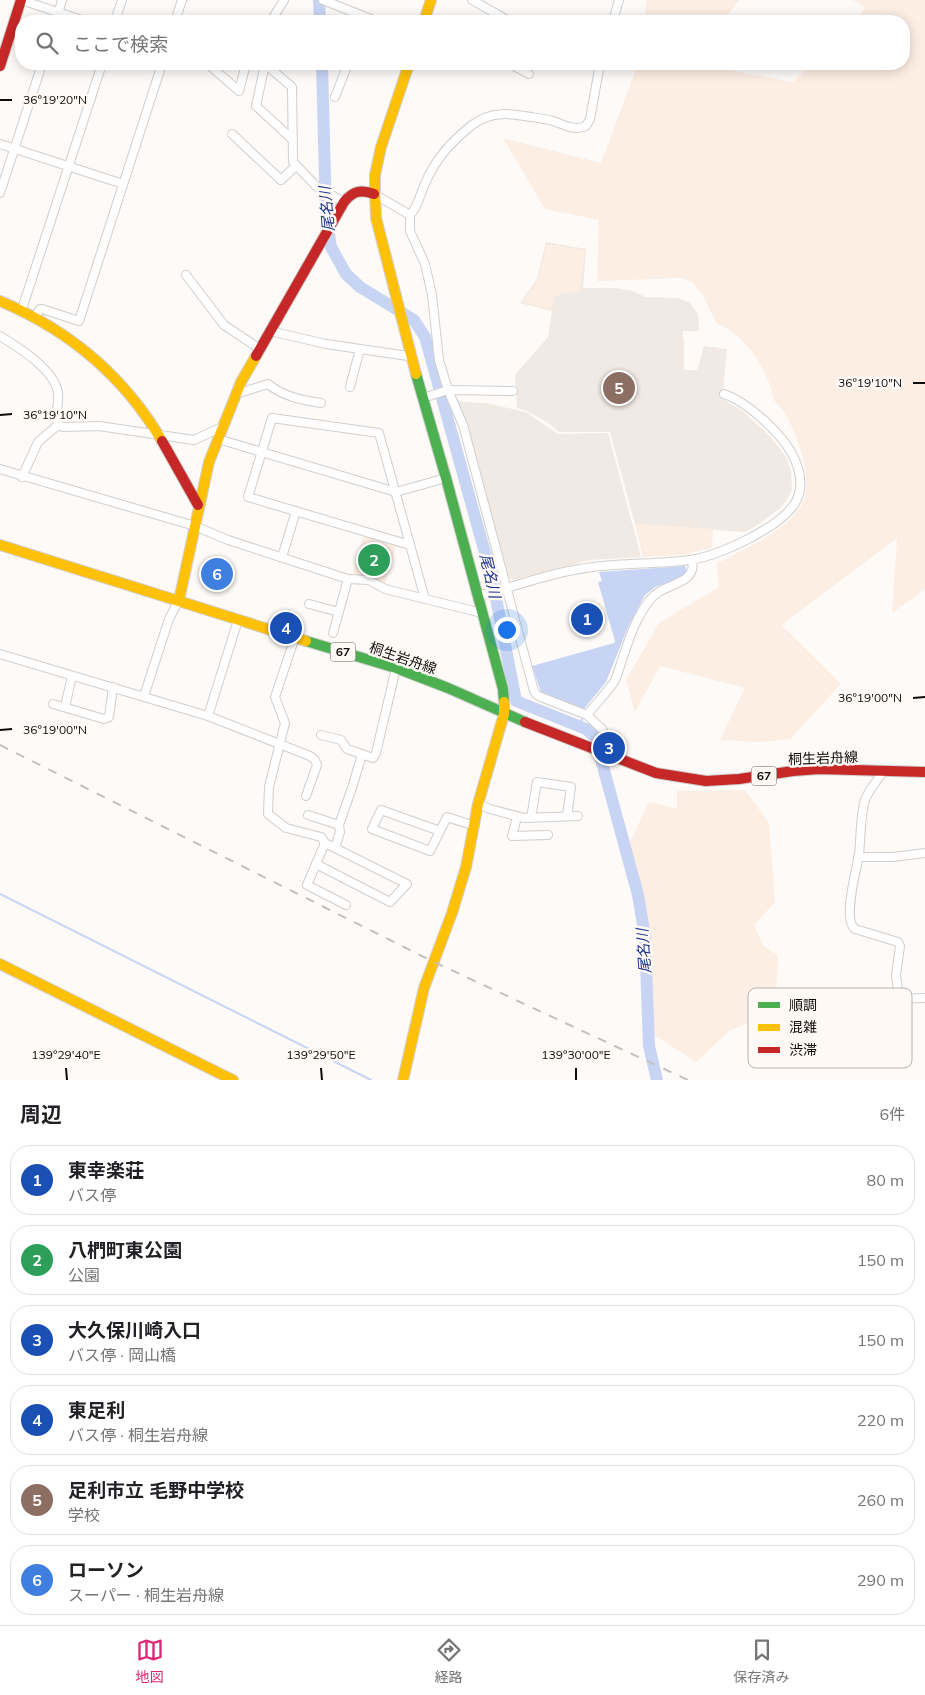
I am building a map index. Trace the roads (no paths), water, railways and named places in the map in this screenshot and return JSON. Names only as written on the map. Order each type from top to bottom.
[{"type":"street","points":[[16,15],[21,0],[67,15]]},
{"type":"street","points":[[57,15],[62,0]]},
{"type":"street","points":[[117,15],[122,0]]},
{"type":"street","points":[[177,15],[182,0]]},
{"type":"street","points":[[275,15],[284,0]]},
{"type":"street","points":[[323,0],[356,15]]},
{"type":"street","points":[[427,15],[431,0]]},
{"type":"street","points":[[472,0],[498,15]]},
{"type":"street","points":[[615,15],[619,0]]},
{"type":"street","points":[[0,66],[15,19]]},
{"type":"street","points":[[0,194],[40,70]]},
{"type":"street","points":[[22,309],[100,70]]},
{"type":"street","points":[[35,317],[40,309],[42,309],[79,321],[160,70]]},
{"type":"street","points":[[215,70],[239,91],[244,70]]},
{"type":"street","points":[[264,70],[256,106],[292,140]]},
{"type":"street","points":[[272,70],[292,87],[293,162],[316,186],[344,202]]},
{"type":"street","points":[[335,97],[346,70]]},
{"type":"street","points":[[403,1080],[424,988],[461,885],[471,850],[478,804],[504,714],[503,689],[482,613],[482,594],[446,478],[427,397],[412,360],[378,231],[374,194],[377,167],[383,139],[407,70]]},
{"type":"street","points":[[521,70],[529,74]]},
{"type":"street","points":[[599,70],[590,118],[586,126],[570,128],[551,120],[506,113],[491,115],[482,119],[460,136],[436,160],[424,184],[414,211],[410,215],[410,231],[425,264],[432,295],[439,360],[447,391],[463,425],[503,589],[534,691],[541,697],[586,715],[602,729],[609,741],[626,761]]},
{"type":"street","points":[[232,134],[282,180],[296,166]]},
{"type":"street","points":[[0,144],[123,184]]},
{"type":"street","points":[[144,696],[169,619],[179,600],[198,505],[209,462],[236,394],[260,349],[320,242],[344,202],[351,194],[365,190],[410,215]]},
{"type":"street","points":[[186,275],[224,325],[260,349]]},
{"type":"street","points":[[0,301],[22,309],[35,317],[80,346],[103,365],[134,399],[158,434],[198,505]]},
{"type":"street","points":[[270,331],[326,344],[408,356],[412,360]]},
{"type":"street","points":[[0,336],[15,345],[38,364],[54,383],[58,392],[58,424],[38,442],[22,477]]},
{"type":"street","points":[[350,387],[360,349]]},
{"type":"street","points":[[236,394],[268,384],[277,391],[297,399],[321,403]]},
{"type":"street","points":[[427,397],[447,391],[513,391]]},
{"type":"street","points":[[482,594],[589,567],[692,560],[715,554],[766,529],[790,510],[799,494],[801,483],[794,458],[778,434],[741,401],[724,394]]},
{"type":"street","points":[[410,545],[248,497],[272,418],[379,433],[425,599]]},
{"type":"street","points":[[58,424],[63,427],[99,426],[194,440],[222,427]]},
{"type":"street","points":[[218,439],[396,492],[446,478]]},
{"type":"street","points":[[0,469],[22,477],[195,526],[228,540],[348,579],[369,580],[385,589],[482,613]]},
{"type":"street","points":[[282,557],[296,511]]},
{"type":"street","name":"桐生岩舟線","points":[[0,544],[396,668],[448,688],[504,714],[656,773],[706,781],[740,779],[793,771],[883,770],[925,772]]},
{"type":"street","points":[[586,715],[614,681],[635,622],[650,598],[660,590],[686,579],[692,573],[694,566],[692,560]]},
{"type":"street","points":[[333,632],[348,579]]},
{"type":"street","points":[[309,604],[339,612]]},
{"type":"street","points":[[208,716],[238,620]]},
{"type":"street","points":[[295,637],[275,697],[285,723],[270,788],[268,814],[286,828],[321,837],[325,843],[407,884],[390,902],[316,864]]},
{"type":"street","points":[[0,654],[208,716],[315,760],[317,765],[306,796]]},
{"type":"street","points":[[321,735],[341,740],[347,749],[373,758],[396,668]]},
{"type":"street","points":[[65,707],[72,676]]},
{"type":"street","points":[[53,704],[104,720],[109,716],[113,687]]},
{"type":"street","points":[[335,848],[340,825],[362,754]]},
{"type":"street","points":[[883,770],[865,799],[858,857],[852,883],[850,924],[854,929],[898,942],[900,946],[896,975],[898,988]]},
{"type":"street","points":[[531,818],[536,782],[571,788],[566,816]]},
{"type":"street","points":[[478,804],[490,810],[517,817],[578,816]]},
{"type":"street","points":[[440,832],[381,810],[372,829],[430,851],[440,832],[447,817],[475,826]]},
{"type":"street","points":[[308,815],[340,825]]},
{"type":"street","points":[[517,817],[512,836],[548,835]]},
{"type":"street","points":[[325,843],[307,885],[346,905]]},
{"type":"street","points":[[858,857],[889,857],[925,853]]},
{"type":"street","points":[[0,964],[233,1080]]},
{"type":"street","points":[[912,998],[925,998]]},
{"type":"water","points":[[685,566],[686,573],[681,577],[655,587],[645,595],[628,627],[606,682],[583,710],[541,692],[532,666],[614,643],[615,641],[598,582],[602,581],[599,572]]},
{"type":"waterway","name":"尾名川","points":[[319,0],[320,15]]},
{"type":"waterway","name":"尾名川","points":[[322,70],[326,216],[331,247],[346,274],[360,287],[414,320],[425,337],[492,578],[516,701],[586,729],[595,737],[638,895],[645,937],[649,1046],[657,1080]]},
{"type":"waterway","points":[[580,726],[582,719]]},
{"type":"waterway","points":[[0,894],[371,1080]]},
{"type":"railway","points":[[0,745],[434,962],[688,1080]]},
{"type":"place","name":"足利市立 毛野中学校","points":[[619,388]]},
{"type":"place","name":"八椚町東公園","points":[[374,560]]},
{"type":"place","name":"ローソン","points":[[217,574]]},
{"type":"place","name":"東幸楽荘","points":[[587,619]]},
{"type":"place","name":"東足利","points":[[286,628]]},
{"type":"place","name":"大久保川崎入口","points":[[609,748]]}]
